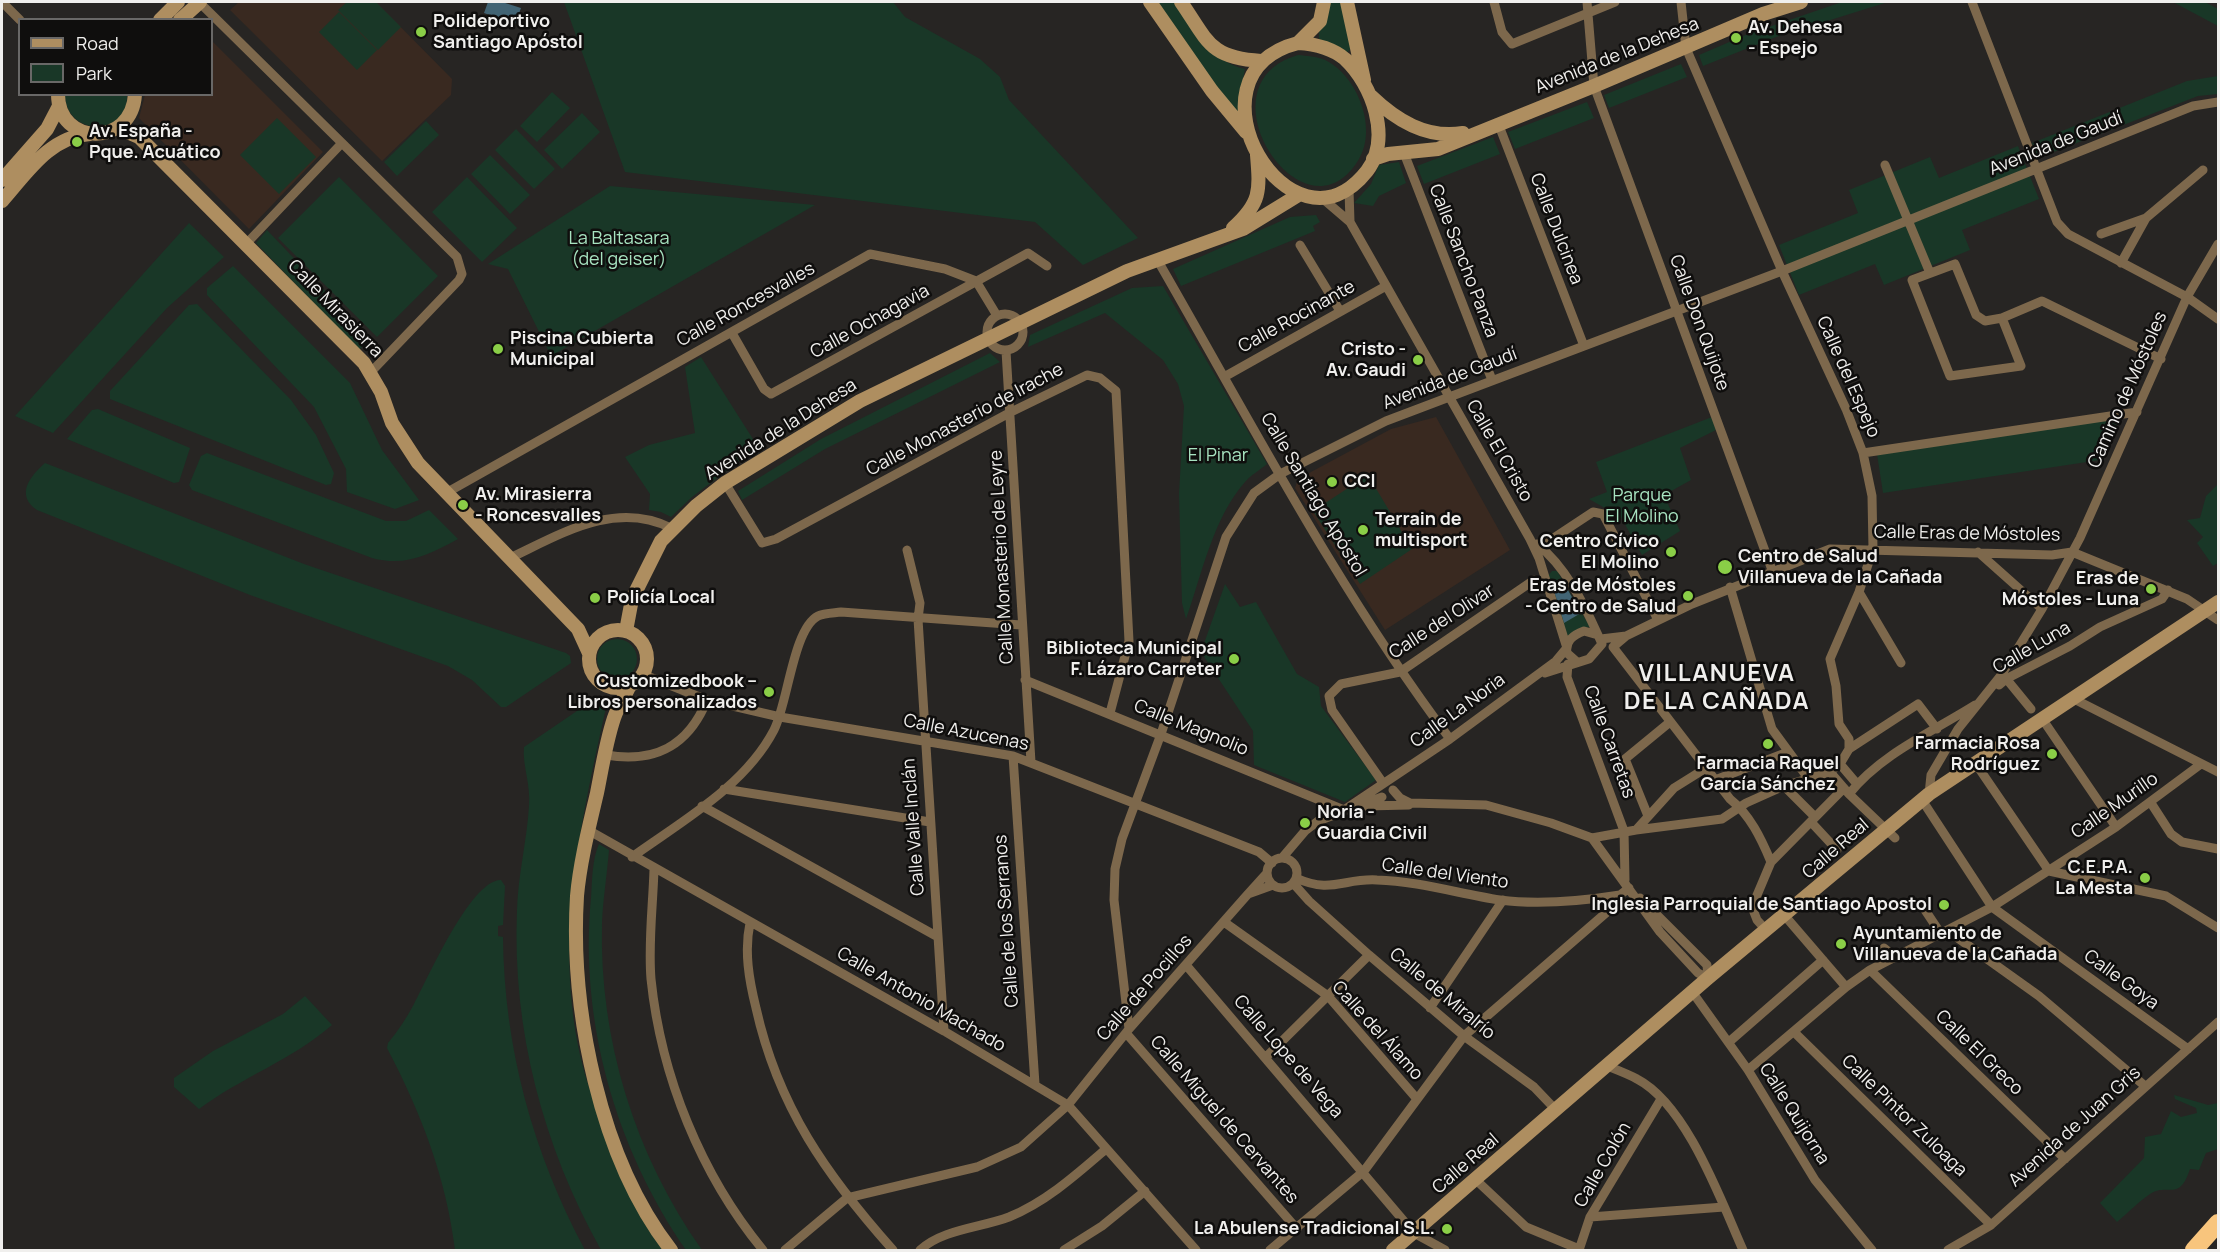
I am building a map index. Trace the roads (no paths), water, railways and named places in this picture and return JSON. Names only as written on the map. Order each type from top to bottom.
[{"type":"highway","points":[[2194,1251],[2218,1223]]},
{"type":"street","points":[[2,2],[18,18]]},
{"type":"street","points":[[162,18],[178,2]]},
{"type":"street","points":[[182,18],[199,2],[457,257],[462,274],[459,280],[371,372]]},
{"type":"street","points":[[1150,2],[1212,90],[1249,135]]},
{"type":"street","points":[[1181,2],[1215,50],[1235,59],[1261,61]]},
{"type":"street","points":[[1298,43],[1320,21],[1324,2]]},
{"type":"street","points":[[1347,2],[1367,89],[1377,121],[1377,146],[1370,167],[1349,190],[1331,198],[1300,194],[1269,172],[1249,135],[1245,114],[1250,80],[1261,61],[1276,50],[1298,43],[1323,47],[1343,58],[1367,89]]},
{"type":"street","points":[[1494,2],[1502,32],[1512,44],[1615,2]]},
{"type":"street","name":"Calle Don Quijote","points":[[1587,2],[1590,12],[1594,86],[1678,311],[1742,495],[1772,570]]},
{"type":"street","name":"Calle del Espejo","points":[[1681,2],[1686,48],[1782,272],[1846,409],[1863,453],[1872,496],[1873,549],[1859,592],[1830,659],[1836,686],[1839,724],[1849,739],[1849,748]]},
{"type":"street","name":"Avenida de la Dehesa","points":[[1373,159],[1438,149],[1686,48],[1763,14],[1801,2]]},
{"type":"street","points":[[1972,2],[2057,222],[2068,234],[2187,297],[2218,319]]},
{"type":"street","name":"Avenida de la Dehesa","points":[[1367,89],[1391,114],[1421,130],[1450,135],[1480,130]]},
{"type":"street","points":[[2,201],[46,152],[59,142],[90,134],[100,135],[118,128],[130,115],[135,96]]},
{"type":"street","points":[[58,100],[70,124],[90,134]]},
{"type":"street","points":[[2,180],[47,129],[58,100]]},
{"type":"street","name":"Avenida de Gaudí","points":[[1127,1031],[1114,900],[1115,869],[1226,537],[1254,493],[1280,474],[1386,421],[1782,272],[2193,106],[2218,102]]},
{"type":"street","name":"Calle Mirasierra","points":[[130,115],[139,137]]},
{"type":"street","name":"Calle Dulcinea","points":[[1498,123],[1584,346]]},
{"type":"street","name":"Calle Mirasierra","points":[[118,128],[139,137],[371,372],[392,423],[405,446],[446,493],[578,629],[589,653]]},
{"type":"street","points":[[246,244],[342,143]]},
{"type":"street","name":"Avenida de la Dehesa","points":[[1224,235],[1249,214],[1257,201],[1259,186],[1257,153]]},
{"type":"street","name":"Calle Sancho Panza","points":[[1404,153],[1492,380]]},
{"type":"street","points":[[1885,165],[1930,273]]},
{"type":"street","points":[[2101,234],[2146,218],[2203,170]]},
{"type":"street","name":"Calle El Cristo","points":[[1349,190],[1350,222]]},
{"type":"street","name":"Avenida de la Dehesa","points":[[626,631],[632,599],[661,541],[671,528],[725,483],[860,401],[1127,271],[1224,235],[1266,216],[1300,194]]},
{"type":"street","name":"Calle El Cristo","points":[[1322,198],[1350,222],[1530,539],[1542,569],[1548,596],[1566,647]]},
{"type":"street","points":[[2121,263],[2146,218]]},
{"type":"street","name":"Camino de Móstoles","points":[[2004,676],[2072,552],[2187,297],[2218,244]]},
{"type":"street","points":[[1300,245],[1340,311]]},
{"type":"street","name":"Calle Ochagavia","points":[[732,333],[764,389],[771,394],[1028,253],[1047,266]]},
{"type":"street","name":"Calle Roncesvalles","points":[[446,493],[870,254],[945,268],[976,281]]},
{"type":"street","name":"Calle Santiago Apóstol","points":[[1158,261],[1280,474],[1400,672],[1450,739]]},
{"type":"street","points":[[2002,318],[2021,366],[1950,376],[1912,280],[1955,264],[1976,315],[1985,321],[2002,318],[2042,300],[2161,359]]},
{"type":"street","points":[[976,281],[996,314]]},
{"type":"street","name":"Calle Rocinante","points":[[1224,377],[1386,286]]},
{"type":"street","points":[[1007,312],[1021,322],[1024,333],[1017,346],[1006,351],[995,348],[987,338],[988,322],[996,314],[1007,312]]},
{"type":"street","name":"Calle Monasterio de Leyre","points":[[1006,351],[1031,762]]},
{"type":"street","name":"Calle Monasterio de Irache","points":[[725,483],[762,543],[776,539],[1011,412],[1087,375],[1100,378],[1116,392],[1129,641],[1110,714]]},
{"type":"street","points":[[1863,453],[2137,412]]},
{"type":"street","points":[[1540,547],[1593,512],[1603,514],[1658,620]]},
{"type":"street","points":[[510,558],[587,522],[606,518],[654,520],[671,528]]},
{"type":"street","name":"Calle El Cristo","points":[[1530,539],[1550,553],[1560,566],[1600,639]]},
{"type":"street","name":"Calle Eras de Móstoles","points":[[1613,647],[1626,636],[1658,620],[1730,587],[1822,550],[1873,549],[2052,555],[2072,552],[2168,590],[2205,610],[2218,620]]},
{"type":"street","name":"Calle Valle Inclán","points":[[907,550],[920,603],[918,619],[944,1031]]},
{"type":"street","points":[[1978,552],[2042,609]]},
{"type":"street","points":[[1542,569],[1551,564],[1560,566]]},
{"type":"street","name":"Calle del Olivar","points":[[1385,790],[1332,710],[1329,696],[1341,684],[1400,672],[1534,580],[1542,569]]},
{"type":"street","points":[[1534,580],[1548,596]]},
{"type":"street","points":[[1730,587],[1772,729],[1808,778]]},
{"type":"street","name":"Calle Luna","points":[[1771,862],[1813,819],[1846,791],[1900,749],[1983,700],[2004,676],[2070,646],[2100,627],[2162,599],[2168,590]]},
{"type":"street","points":[[1859,592],[1900,663]]},
{"type":"street","name":"Calle Real","points":[[1393,1251],[1708,978],[1890,834],[1926,797],[2218,602]]},
{"type":"street","points":[[632,857],[724,789],[756,759],[780,717],[796,654],[809,624],[819,615],[841,612],[1021,625]]},
{"type":"street","name":"Calle Mirasierra","points":[[578,629],[599,636]]},
{"type":"street","points":[[614,717],[609,687],[593,674],[589,653],[599,636],[616,630],[626,631],[637,637],[645,648],[647,661],[642,674],[630,685],[614,717],[588,831],[578,895],[580,1010],[592,1068],[608,1124],[645,1209],[671,1251]]},
{"type":"street","points":[[1600,639],[1595,655],[1572,662],[1566,647],[1573,637],[1584,631],[1600,639],[1613,647],[1715,780],[1741,808],[1761,838],[1771,862],[1752,907],[1757,920],[1766,930]]},
{"type":"street","name":"Calle Eras de Móstoles","points":[[1600,639],[1626,636]]},
{"type":"street","name":"Calle La Noria","points":[[1385,790],[1402,772],[1534,677],[1566,647]]},
{"type":"street","name":"Calle La Noria","points":[[1534,677],[1572,662]]},
{"type":"street","name":"Calle Carretas","points":[[1572,662],[1567,677],[1624,831],[1627,884]]},
{"type":"street","name":"Calle Azucenas","points":[[642,674],[707,700],[780,717],[1013,756],[1136,802],[1259,852],[1272,863]]},
{"type":"street","points":[[2004,676],[2031,709]]},
{"type":"street","name":"Calle Magnolio","points":[[1025,680],[1344,810]]},
{"type":"street","points":[[609,687],[630,685]]},
{"type":"street","points":[[2074,699],[2218,772]]},
{"type":"street","points":[[606,755],[645,757],[678,743],[691,730],[707,700]]},
{"type":"street","points":[[1926,797],[1930,775],[1958,729],[1983,700]]},
{"type":"street","points":[[1358,806],[1398,806],[1414,803],[1486,805],[1592,838],[1624,831],[1705,823],[1722,819],[1741,808],[1746,802],[1784,786],[1830,772],[1840,764],[1849,748],[1918,704],[1937,729]]},
{"type":"street","points":[[2043,720],[2116,827]]},
{"type":"street","points":[[1648,816],[1625,759],[1670,722]]},
{"type":"street","points":[[1715,780],[1788,752]]},
{"type":"street","name":"Calle de los Serranos","points":[[1013,756],[1035,1084]]},
{"type":"street","points":[[1840,764],[1857,784]]},
{"type":"street","points":[[1976,764],[2049,871],[2166,896],[2218,928]]},
{"type":"street","name":"Calle Murillo","points":[[1748,1070],[1846,987],[1870,970],[1992,907],[2116,827],[2201,764]]},
{"type":"street","points":[[1636,830],[1674,788],[1706,768]]},
{"type":"street","points":[[1830,772],[1890,834]]},
{"type":"street","points":[[1784,786],[1837,850]]},
{"type":"street","points":[[724,789],[930,822]]},
{"type":"street","points":[[1385,790],[1402,800],[1414,803]]},
{"type":"street","points":[[1385,790],[1398,806]]},
{"type":"street","points":[[1344,810],[1358,806],[1385,790]]},
{"type":"street","points":[[1282,858],[1291,861],[1296,868],[1295,880],[1284,888],[1273,885],[1267,873],[1272,863],[1282,858],[1309,828],[1385,790]]},
{"type":"street","name":"Calle Goya","points":[[1926,797],[1992,907],[2188,1049]]},
{"type":"street","points":[[2151,803],[2171,834],[2182,842],[2218,849]]},
{"type":"street","points":[[702,806],[938,937]]},
{"type":"street","name":"Calle Antonio Machado","points":[[588,831],[944,1031],[1068,1105],[1196,1251]]},
{"type":"street","points":[[1592,838],[1627,884],[1642,910],[1698,973],[1708,978]]},
{"type":"street","points":[[654,869],[651,977],[660,1035],[676,1089],[724,1199],[763,1251]]},
{"type":"street","name":"Calle de Pocillos","points":[[847,1198],[976,1167],[1021,1147],[1068,1105],[1127,1031],[1267,873]]},
{"type":"street","name":"Calle del Viento","points":[[1295,880],[1315,886],[1377,879],[1503,900],[1620,895]]},
{"type":"street","name":"Calle de Miralrío","points":[[1295,880],[1309,901],[1369,955],[1464,1036],[1534,1087],[1555,1109]]},
{"type":"street","points":[[1270,1251],[1364,1171],[1464,1036],[1607,912],[1627,884]]},
{"type":"street","name":"Calle de Pocillos","points":[[1248,894],[1273,885]]},
{"type":"street","points":[[1309,901],[1315,886]]},
{"type":"street","points":[[1590,898],[1607,912]]},
{"type":"street","points":[[1430,1008],[1503,900]]},
{"type":"street","points":[[1923,907],[1945,932],[2039,996],[2145,1086]]},
{"type":"street","points":[[1785,916],[1846,987]]},
{"type":"street","name":"Calle del Álamo","points":[[1224,922],[1328,996],[1417,1100]]},
{"type":"street","points":[[750,923],[746,944],[752,993],[764,1046],[784,1098],[809,1143],[847,1198],[893,1251]]},
{"type":"street","points":[[1884,948],[1894,956]]},
{"type":"street","points":[[1266,1057],[1369,955]]},
{"type":"street","points":[[1729,1042],[1823,960]]},
{"type":"street","name":"Calle Lope de Vega","points":[[1186,965],[1364,1171]]},
{"type":"street","name":"Calle El Greco","points":[[1870,970],[2066,1159]]},
{"type":"street","name":"Calle Quijorna","points":[[1693,993],[1748,1070],[1815,1180],[1872,1251]]},
{"type":"street","name":"Avenida de Juan Gris","points":[[1948,1251],[1990,1225],[2218,1022]]},
{"type":"street","name":"Calle Miguel de Cervantes","points":[[1127,1031],[1297,1229]]},
{"type":"street","name":"Calle Pintor Zuloaga","points":[[1794,1032],[1990,1225]]},
{"type":"street","points":[[1607,1066],[1639,1079],[1661,1099],[1694,1142],[1743,1251]]},
{"type":"street","name":"Calle Colón","points":[[1579,1250],[1590,1217],[1661,1099]]},
{"type":"street","points":[[920,1251],[932,1239],[1010,1216],[1044,1199],[1107,1149]]},
{"type":"street","points":[[1364,1171],[1414,1233],[1445,1251]]},
{"type":"street","points":[[1476,1180],[1526,1227],[1579,1250]]},
{"type":"street","points":[[1064,1251],[1102,1226],[1144,1191]]},
{"type":"street","points":[[785,1251],[847,1198]]},
{"type":"street","points":[[1590,1217],[1724,1207]]},
{"type":"water","points":[[488,2],[502,2],[521,8],[515,24],[484,13]]},
{"type":"water","points":[[1559,583],[1565,585],[1581,613],[1564,623],[1554,591]]},
{"type":"place","name":"Polideportivo Santiago Apóstol","points":[[421,32]]},
{"type":"place","name":"Av. Dehesa - Espejo","points":[[1736,38]]},
{"type":"place","name":"Av. España - Pque. Acuático","points":[[77,142]]},
{"type":"place","name":"Piscina Cubierta Municipal","points":[[498,349]]},
{"type":"place","name":"Cristo - Av. Gaudi","points":[[1418,360]]},
{"type":"place","name":"CCI","points":[[1332,482]]},
{"type":"place","name":"Av. Mirasierra - Roncesvalles","points":[[463,505]]},
{"type":"place","name":"Terrain de multisport","points":[[1363,530]]},
{"type":"place","name":"Centro Cívico El Molino","points":[[1671,552]]},
{"type":"place","name":"Centro de Salud Villanueva de la Cañada","points":[[1725,567]]},
{"type":"place","name":"Eras de Móstoles - Luna","points":[[2151,589]]},
{"type":"place","name":"Eras de Móstoles - Centro de Salud","points":[[1688,596]]},
{"type":"place","name":"Policía Local","points":[[595,598]]},
{"type":"place","name":"Biblioteca Municipal F. Lázaro Carreter","points":[[1234,659]]},
{"type":"place","name":"Customizedbook – Libros personalizados","points":[[769,692]]},
{"type":"place","name":"Farmacia Raquel García Sánchez","points":[[1768,744]]},
{"type":"place","name":"Farmacia Rosa Rodríguez","points":[[2052,754]]},
{"type":"place","name":"Noria - Guardia Civil","points":[[1305,823]]},
{"type":"place","name":"C.E.P.A. La Mesta","points":[[2145,878]]},
{"type":"place","name":"Inglesia Parroquial de Santiago Apostol","points":[[1944,905]]},
{"type":"place","name":"Ayuntamiento de Villanueva de la Cañada","points":[[1841,944]]},
{"type":"place","name":"La Abulense Tradicional S.L.","points":[[1447,1229]]},
{"type":"district","name":"VILLANUEVA DE LA CAÑADA","points":[[1717,688]]},
{"type":"park label","name":"La Baltasara (del geiser)","points":[[619,249]]},
{"type":"park label","name":"El Pinar","points":[[1218,456]]},
{"type":"park label","name":"Parque El Molino","points":[[1642,506]]}]
